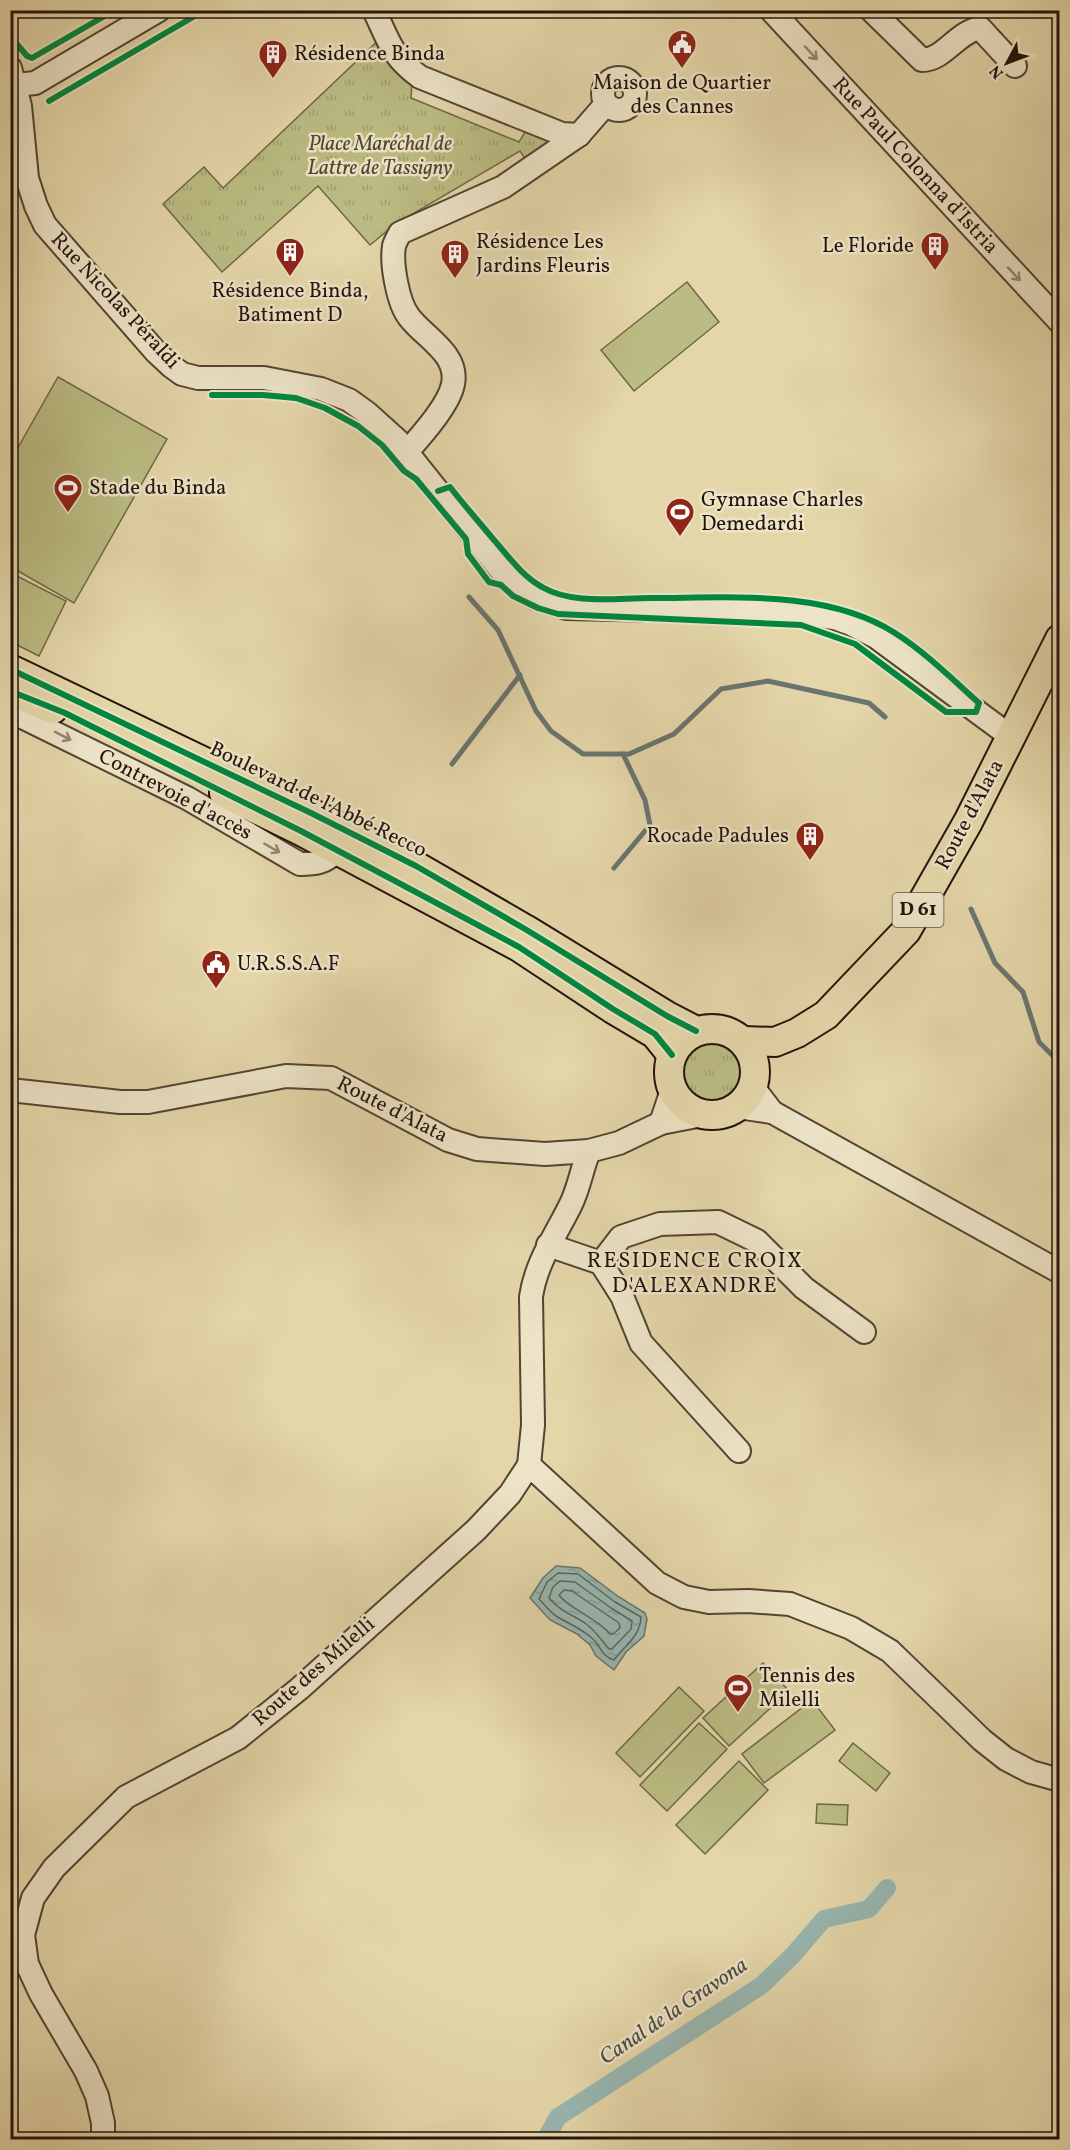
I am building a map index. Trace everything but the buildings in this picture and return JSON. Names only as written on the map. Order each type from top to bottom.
[{"type":"main road","name":"Route d'Alata","points":[[747,1075],[775,1042],[797,1033],[826,1015],[906,931],[960,838],[1059,639]]},
{"type":"main road","name":"Boulevard de l'Abbé Recco","points":[[10,669],[311,813],[416,866],[696,1031]]},
{"type":"main road","name":"Boulevard de l'Abbé Recco","points":[[10,691],[65,713],[337,850],[519,947],[655,1034],[672,1054]]},
{"type":"main road","points":[[709,1028],[722,1029],[733,1034],[747,1075],[727,1113],[714,1116],[702,1114],[684,1105],[672,1090],[668,1066],[672,1054],[686,1036],[696,1031],[709,1028]]},
{"type":"street","points":[[12,82],[35,82],[159,10]]},
{"type":"street","points":[[374,10],[388,41],[402,64],[420,77],[562,134],[579,135]]},
{"type":"street","name":"Rue Paul Colonna d'Istria","points":[[771,10],[1059,322]]},
{"type":"street","points":[[871,10],[922,60],[931,60],[970,30],[980,28],[1015,66]]},
{"type":"street","name":"Rue Nicolas Péraldi","points":[[12,82],[27,178],[45,225],[156,352],[182,374],[198,378],[264,378],[321,389],[349,400],[367,413],[406,453],[507,578],[536,598],[566,608],[800,613],[834,618],[876,637],[1010,736]]},
{"type":"street","points":[[406,453],[437,416],[453,385],[453,364],[408,316],[401,301],[394,270],[394,246],[400,233],[503,187],[579,135],[606,104]]},
{"type":"street","name":"Contrevoie d'accès","points":[[10,711],[186,798],[300,864],[314,864],[323,861],[330,858],[337,850]]},
{"type":"street","points":[[747,1075],[772,1112],[1059,1272]]},
{"type":"street","name":"Route d'Alata","points":[[10,1090],[120,1102],[148,1102],[286,1076],[331,1078],[448,1140],[477,1149],[545,1154],[589,1151],[620,1143],[661,1123],[702,1114]]},
{"type":"street","points":[[661,1123],[672,1090]]},
{"type":"street","name":"Route des Milelli","points":[[103,2139],[103,2123],[97,2096],[86,2071],[40,1994],[27,1964],[23,1935],[33,1898],[54,1868],[126,1797],[238,1737],[299,1689],[476,1530],[510,1494],[529,1465],[533,1425],[531,1297],[533,1279],[548,1245],[572,1202],[589,1151]]},
{"type":"street","points":[[601,1263],[621,1237],[660,1224],[718,1222],[757,1241],[804,1288],[864,1332]]},
{"type":"street","points":[[548,1245],[601,1263],[622,1296],[641,1343],[739,1451]]},
{"type":"street","points":[[529,1465],[657,1583],[684,1597],[709,1602],[748,1600],[790,1604],[851,1628],[890,1651],[982,1740],[1006,1759],[1031,1772],[1059,1780]]},
{"type":"green space","name":"Place Maréchal de Lattre de Tassigny","points":[[381,38],[412,81],[411,98],[519,142],[527,129],[544,136],[550,143],[527,162],[520,151],[397,223],[370,245],[318,186],[222,272],[163,204],[204,167],[223,188]]},
{"type":"green space","points":[[687,282],[719,322],[634,391],[601,350]]},
{"type":"green space","name":"Stade du Binda","points":[[58,377],[167,439],[74,603],[11,567],[11,460]]},
{"type":"green space","points":[[11,573],[66,601],[39,656],[11,642]]},
{"type":"green space","points":[[706,1041],[718,1041],[735,1050],[742,1061],[744,1073],[742,1085],[735,1096],[718,1105],[706,1105],[694,1100],[685,1091],[680,1079],[680,1067],[685,1055],[694,1046]]},
{"type":"green space","points":[[763,1663],[789,1691],[729,1746],[703,1718]]},
{"type":"green space","points":[[679,1687],[704,1711],[640,1777],[616,1753]]},
{"type":"green space","points":[[812,1700],[835,1730],[764,1783],[742,1754]]},
{"type":"green space","points":[[699,1723],[727,1749],[667,1811],[640,1785]]},
{"type":"green space","points":[[853,1743],[890,1773],[876,1791],[839,1761]]},
{"type":"green space","points":[[739,1761],[768,1790],[705,1854],[676,1825]]},
{"type":"green space","points":[[817,1804],[848,1805],[847,1825],[816,1823]]},
{"type":"water","points":[[556,1566],[580,1568],[645,1613],[647,1619],[644,1636],[626,1652],[614,1670],[596,1656],[590,1645],[577,1634],[550,1620],[530,1598],[543,1578]]},
{"type":"waterway","points":[[469,597],[498,630],[536,711],[551,731],[583,754],[629,754],[674,734],[721,689],[768,681],[869,703],[885,717]]},
{"type":"waterway","points":[[452,764],[520,675]]},
{"type":"waterway","points":[[10,738],[16,734]]},
{"type":"waterway","points":[[614,868],[650,825],[645,800],[623,754]]},
{"type":"waterway","points":[[971,909],[995,963],[1023,992],[1039,1042],[1060,1063]]},
{"type":"waterway","name":"Canal de la Gravona","points":[[545,2140],[558,2117],[762,1985],[793,1955],[824,1919],[869,1909],[887,1888]]},
{"type":"cycle path","points":[[10,36],[27,56],[32,58],[115,10]]},
{"type":"cycle path","points":[[49,101],[205,10]]},
{"type":"cycle path","points":[[212,395],[263,395],[296,398],[325,408],[358,426],[382,445],[404,471],[416,479],[466,539],[468,554],[489,582],[501,585],[513,596],[538,608],[558,614],[801,625],[855,644],[946,712],[976,712],[979,703],[917,649],[895,633],[868,619],[839,609],[808,603],[744,597],[594,599],[554,593],[535,583],[522,572],[450,487],[438,491]]},
{"type":"cycle path","points":[[10,669],[311,813],[416,866],[696,1031]]},
{"type":"cycle path","points":[[10,691],[65,713],[301,831],[519,947],[655,1034],[672,1055]]},
{"type":"place","name":"Maison de Quartier des Cannes","points":[[682,70]]},
{"type":"place","name":"Résidence Binda","points":[[273,80]]},
{"type":"place","name":"Le Floride","points":[[935,272]]},
{"type":"place","name":"Résidence Binda, Batiment D","points":[[290,278]]},
{"type":"place","name":"Résidence Les Jardins Fleuris","points":[[455,280]]},
{"type":"place","name":"Stade du Binda","points":[[68,514]]},
{"type":"place","name":"Gymnase Charles Demedardi","points":[[680,538]]},
{"type":"place","name":"Rocade Padules","points":[[810,862]]},
{"type":"place","name":"U.R.S.S.A.F","points":[[216,990]]},
{"type":"place","name":"Tennis des Milelli","points":[[738,1714]]},
{"type":"district","name":"RESIDENCE CROIX D'ALEXANDRE","points":[[695,1274]]}]
